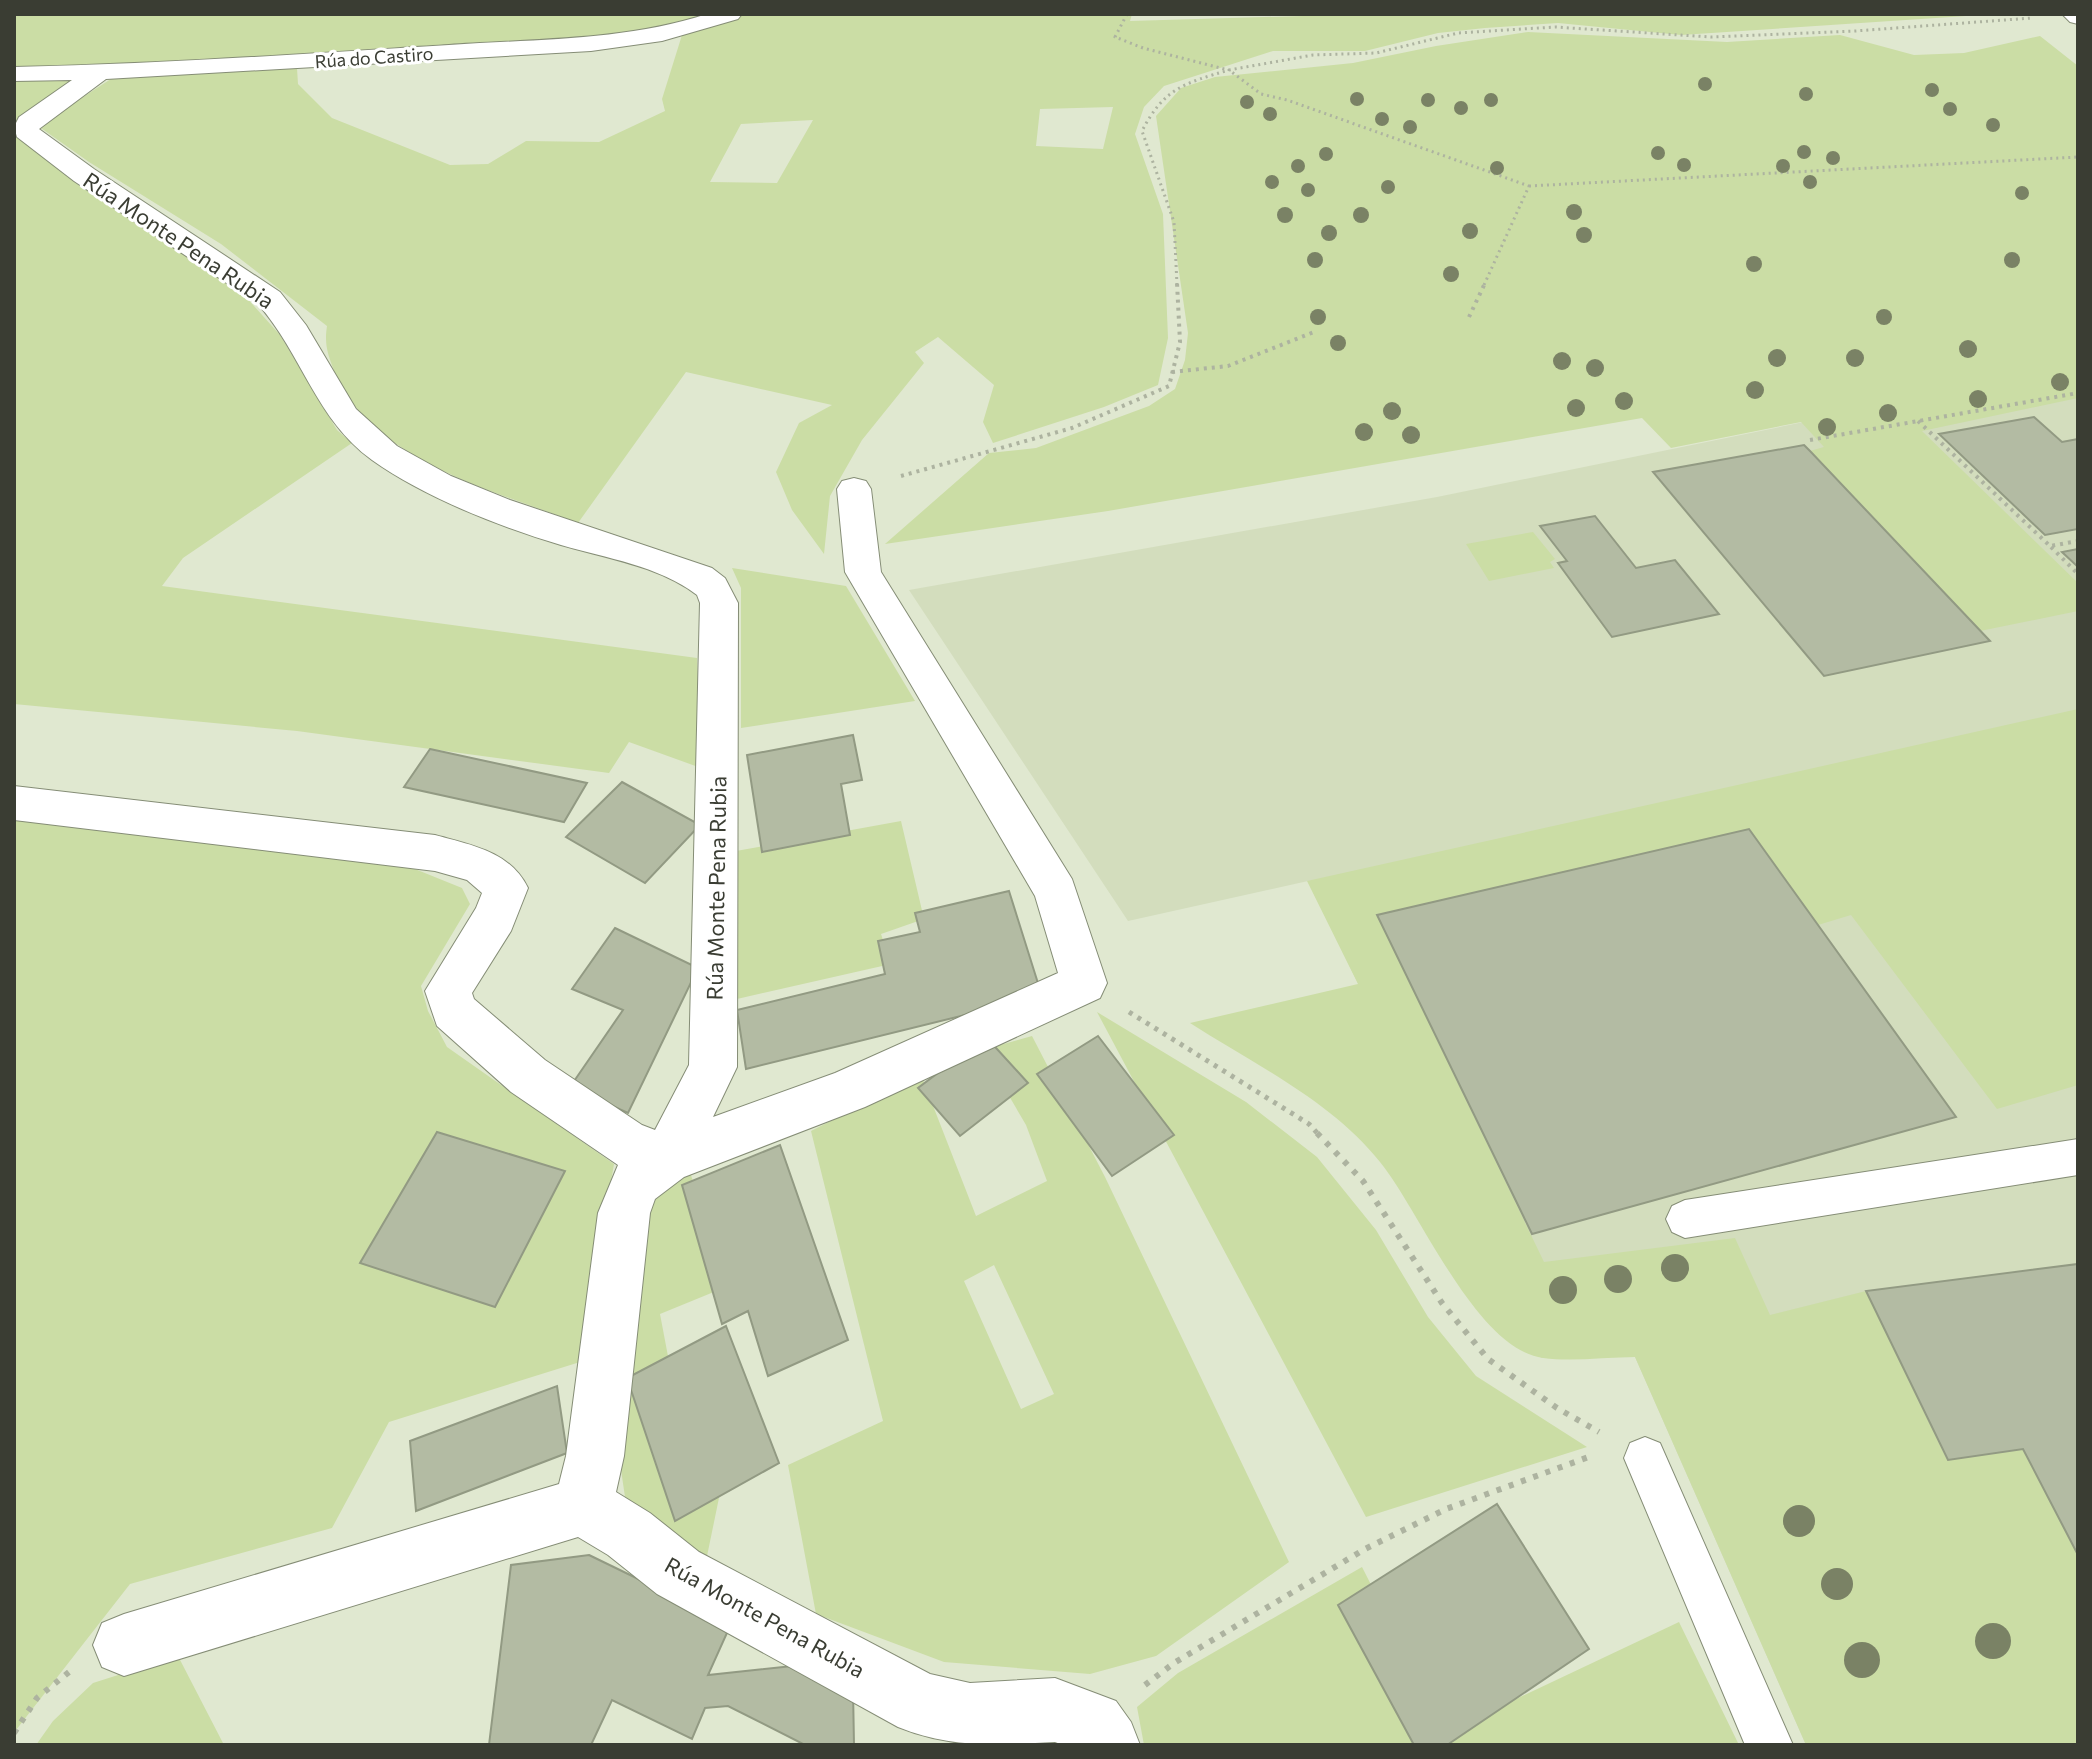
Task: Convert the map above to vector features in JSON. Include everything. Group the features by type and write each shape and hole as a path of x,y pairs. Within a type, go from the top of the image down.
{"street":[{"name":"Rúa do Castiro","path":"14,74 99,73 574,44 655,34 730,14"},
{"name":"Rúa Monte Pena Rubia","path":"99,73 28,122 26,131 84,175 269,298 299,337 324,387 345,418 365,439 424,477 482,502 556,531 650,559 712,587 719,603 713,1067 667,1159 636,1182 624,1213 595,1456 583,1506 629,1534 678,1573 921,1704 970,1715 1055,1710 1101,1734"},
{"path":"14,803 435,853 481,866 506,888 495,917 448,991 454,1011 528,1076 584,1117 626,1144 667,1159 848,1091 1084,983 1056,892 863,572 854,489"},
{"path":"124,1645 583,1506"}],"lane":[{"path":"1685,1219 2078,1157"},
{"path":"1634,1451 1769,1745"}],"path":[{"path":"1127,14 1115,37 1143,48 1229,70 1261,94 1287,100 1529,186 2078,157"},
{"path":"854,489 1044,438 1123,411 1169,386 1180,342 1174,222 1142,131 1154,103 1179,84 1229,70 1313,55 1376,53 1458,33 1555,27 1711,37 1869,30 2076,15"},
{"path":"1469,317 1529,186"},
{"path":"1172,372 1227,367 1253,360 1314,332"},
{"path":"1810,440 2078,393"},
{"path":"1918,421 2078,574"},
{"path":"2050,546 2078,541"},
{"path":"1084,983 1309,1124 1363,1181 1442,1303 1488,1359 1557,1408 1634,1451"},
{"path":"1101,1734 1174,1663 1365,1549 1446,1509 1634,1451"},
{"path":"14,1733 37,1698 82,1661 124,1645"}],"shaded area":[{"path":"2078,366 2078,1745 1806,1745 1635,1357 1541,1358 1308,881 1128,921 909,590 1437,497"}],"green space":[{"path":"14,14 711,14 652,28 562,39 299,57 14,69"},
{"path":"734,14 1132,14 1130,21 1368,14 1996,14 1681,35 1558,23 1485,28 1438,33 1365,51 1273,51 1164,86 1144,107 1135,134 1163,214 1168,338 1158,385 1104,407 993,443 983,422 994,385 938,337 915,352 924,363 862,440 830,496 824,554 792,510 776,472 799,423 832,405 686,372 578,523 440,469 407,451 377,429 353,403 335,373 326,344 327,326 221,244 89,162 38,126 114,77 297,68 298,84 332,118 450,165 488,164 526,141 599,142 665,111 662,99 682,35","holes":["1113,107 1103,149 1036,146 1040,109","813,120 777,183 710,182 741,124"]},
{"path":"1528,32 1727,42 1840,35 1914,55 1964,53 2040,36 2078,66 2078,398 1922,431 2078,583 2078,611 1980,631 1810,451 1824,447 1801,422 1671,448 1642,418 1108,511 885,544 989,453 1036,448 1149,406 1175,389 1185,360 1188,333 1156,116 1181,88 1215,77 1353,63"},
{"path":"14,78 72,80 70,86 17,124 15,135 238,288 280,335 337,430 352,443 183,558 162,586 697,658 701,768 629,742 609,773 297,731 14,704"},
{"path":"1533,532 1555,559 1550,562 1554,568 1489,581 1466,544"},
{"path":"732,568 846,586 915,701 741,728 741,588"},
{"path":"2078,709 2078,1085 1997,1109 1851,915 1818,925 1749,829 1377,915 1544,1262 1735,1238 1770,1315 1866,1291 1947,1460 2023,1449 2078,1555 2078,1745 1806,1745 1635,1357 1554,1359 1518,1349 1495,1330 1473,1305 1451,1275 1396,1184 1361,1140 1316,1102 1190,1023 1358,984 1307,881"},
{"path":"14,812 405,865 462,888 470,904 421,986 428,1011 447,1047 614,1164 580,1362 389,1422 332,1528 130,1584 16,1730"},
{"path":"901,821 924,919 881,934 891,964 737,999 736,851"},
{"path":"1097,1012 1246,1102 1317,1157 1376,1230 1428,1317 1476,1376 1587,1447 1366,1517"},
{"path":"1032,1036 1105,1177 1289,1562 1156,1656 1090,1674 944,1662 816,1614 788,1465 883,1421 811,1131 921,1075 976,1216 1047,1181 1026,1125 982,1050","holes":["994,1265 1054,1394 1021,1409 964,1281"]},
{"path":"690,1172 726,1287 660,1314 695,1499 720,1493 706,1561 689,1551 625,1497 619,1456 646,1203"},
{"path":"1362,1567 1446,1732 1679,1622 1739,1745 1144,1745 1137,1707 1178,1673"},
{"path":"178,1656 224,1745 36,1745 53,1721 93,1683"}],"building":[{"path":"2034,417 2062,442 2078,439 2078,529 2045,535 1939,434"},
{"path":"1804,445 1990,641 1824,676 1653,472"},
{"path":"1595,516 1636,568 1675,560 1719,614 1612,637 1558,563 1567,561 1540,526"},
{"path":"2078,549 2078,567 2062,552"},
{"path":"853,735 862,780 841,784 850,835 762,852 747,755"},
{"path":"430,749 587,783 564,822 404,787"},
{"path":"622,782 700,825 645,883 566,837"},
{"path":"1749,829 1956,1117 1532,1234 1377,915"},
{"path":"1009,891 1042,996 746,1069 737,1010 885,974 878,941 920,932 915,913"},
{"path":"615,928 698,968 628,1113 570,1087 623,1010 572,989"},
{"path":"1098,1036 1174,1135 1112,1176 1037,1074"},
{"path":"986,1037 1028,1083 960,1136 918,1088"},
{"path":"437,1132 565,1171 495,1307 360,1263"},
{"path":"780,1145 848,1340 768,1376 748,1311 722,1324 682,1185"},
{"path":"2078,1264 2078,1555 2023,1449 1948,1460 1866,1291"},
{"path":"726,1326 779,1463 675,1521 627,1378"},
{"path":"557,1386 567,1453 416,1511 410,1441"},
{"path":"1497,1504 1589,1649 1447,1745 1414,1745 1338,1605"},
{"path":"589,1555 731,1624 708,1675 802,1665 853,1689 854,1745 805,1745 728,1706 705,1708 692,1739 612,1700 591,1745 489,1745 511,1565"}]}
